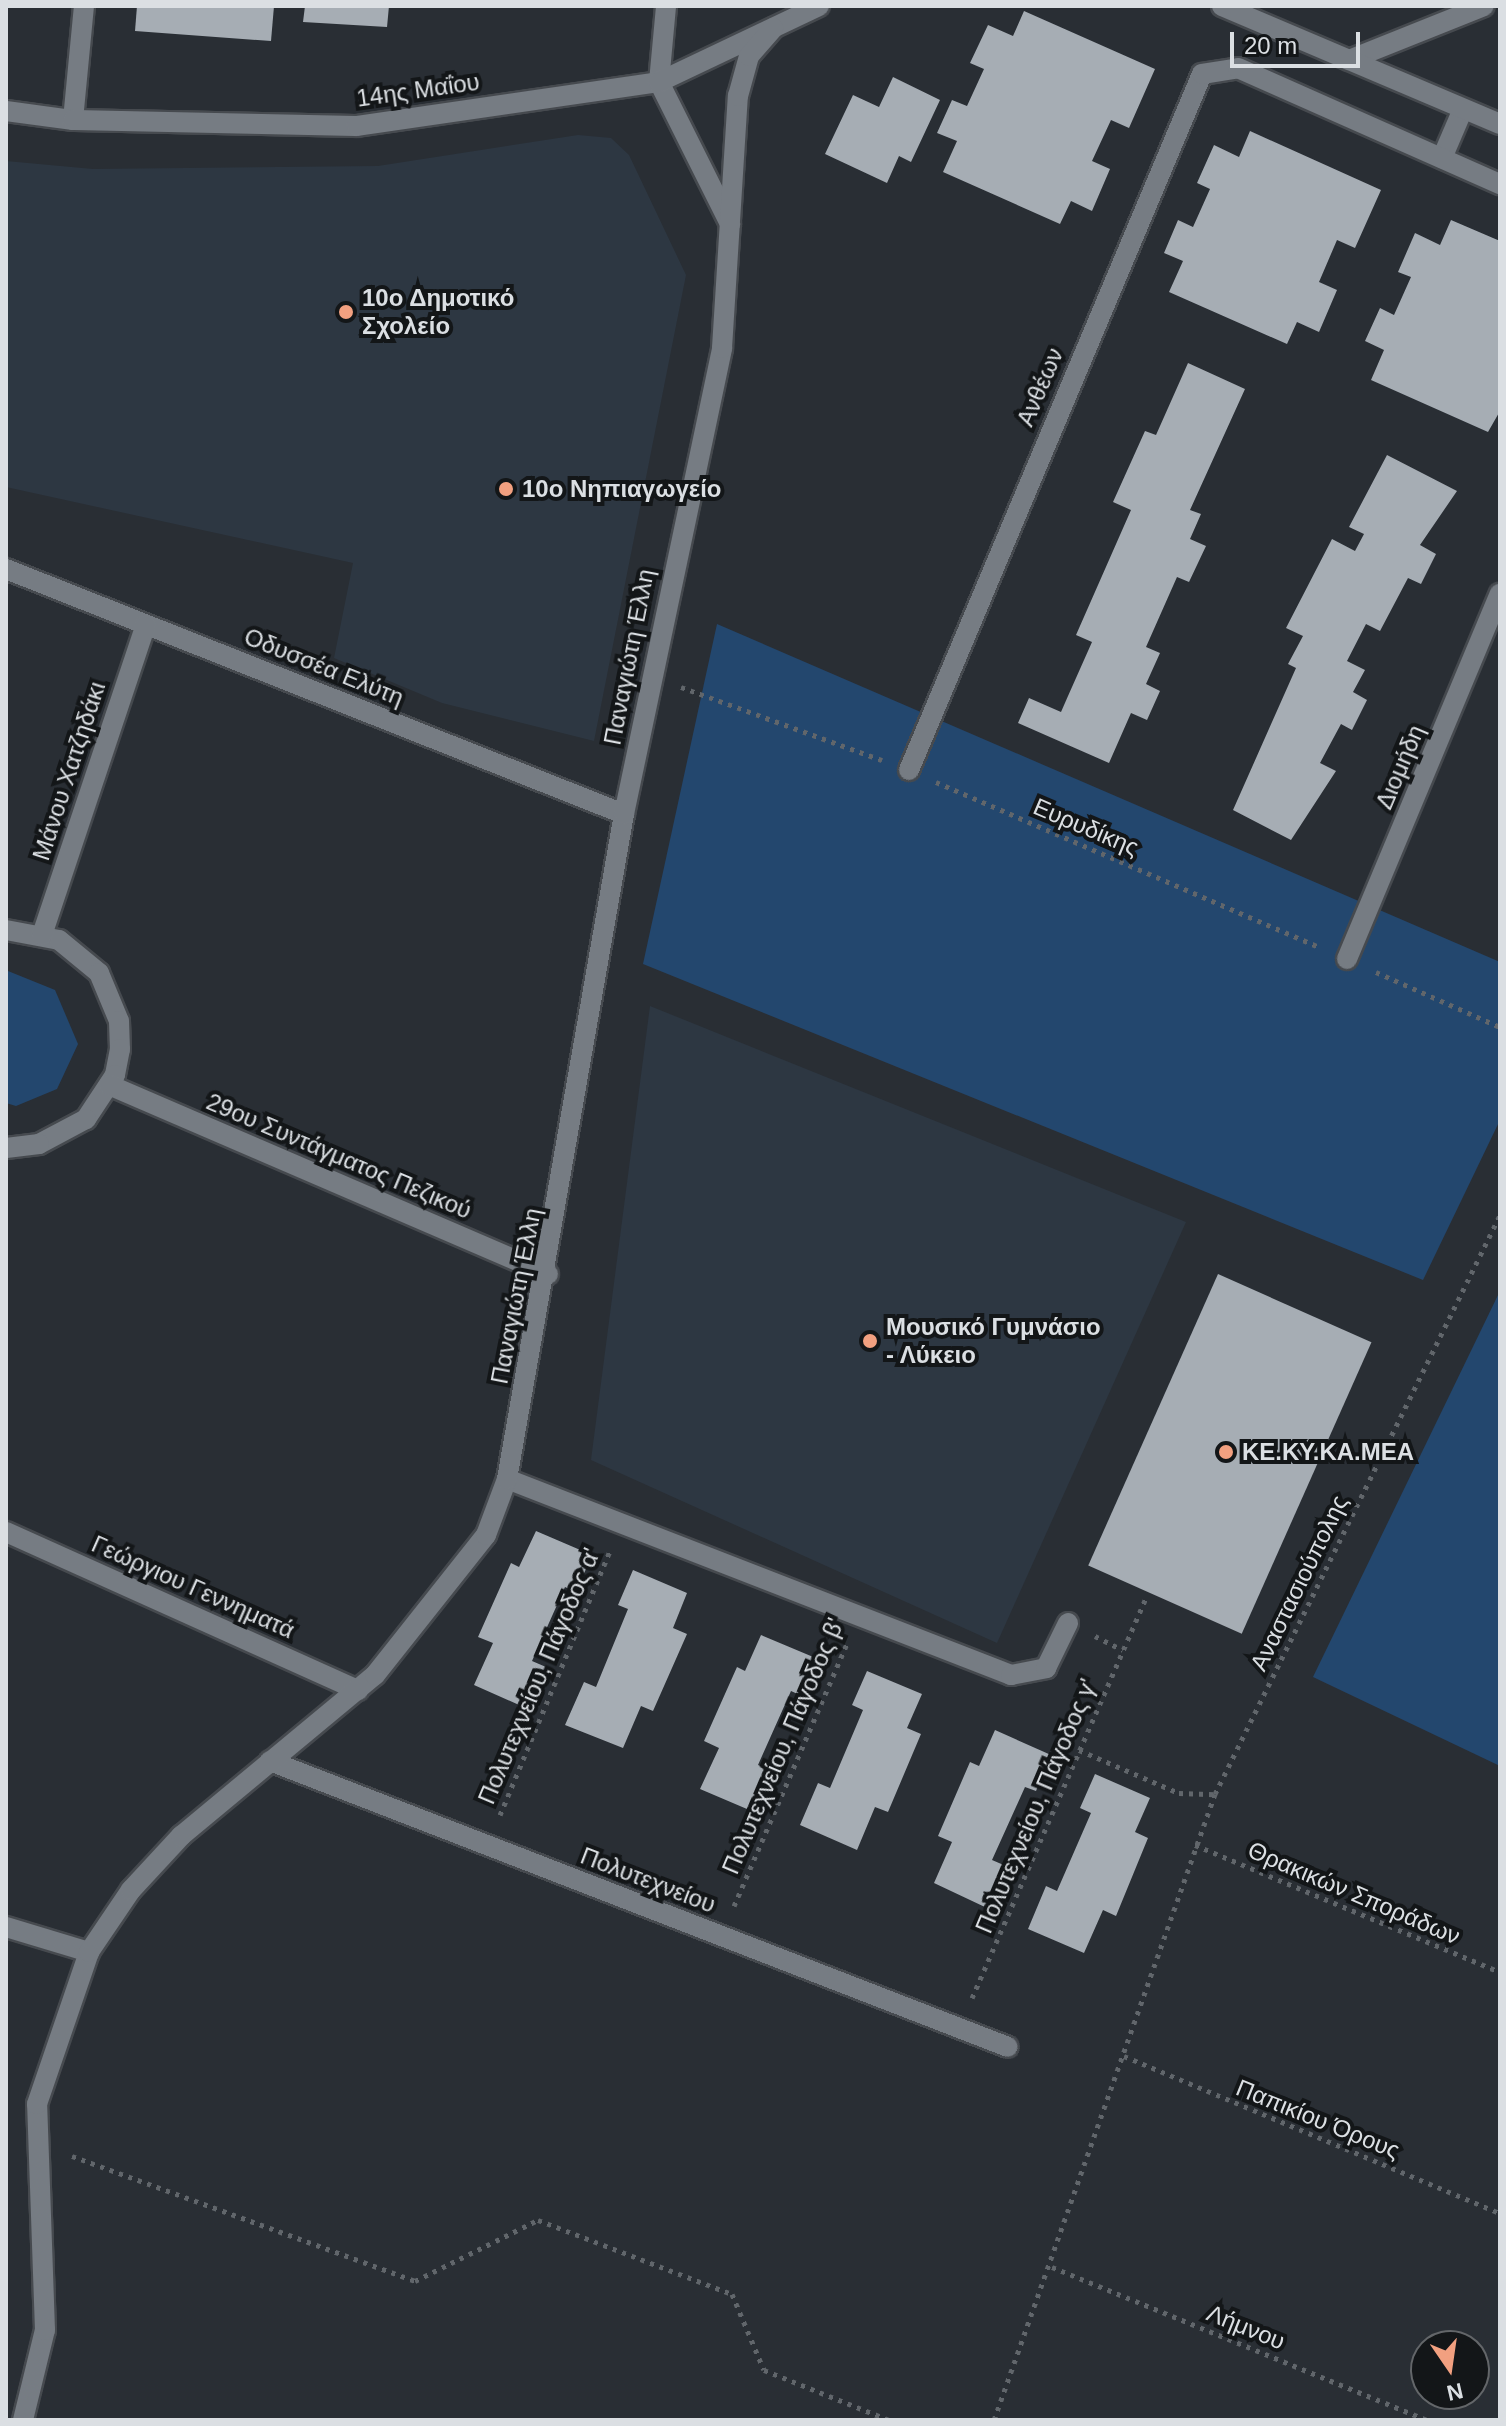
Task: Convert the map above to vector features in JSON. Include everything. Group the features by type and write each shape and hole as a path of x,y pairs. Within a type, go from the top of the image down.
{"street":[{"path":"73,120 84,6"},
{"path":"666,6 659,82 731,227"},
{"name":"14ης Μαΐου","path":"6,111 73,120 357,126 659,82 819,6"},
{"path":"1349,60 1484,6"},
{"path":"1229,8 1500,124"},
{"name":"Παναγιώτη Έλλη","path":"23,2420 45,2330 37,2143 44,2071 89,1952 131,1890 181,1836 358,1690 454,1583 486,1535 507,1479 548,1274 624,814 722,348 738,96 749,56 773,28"},
{"name":"Ανθέων","path":"909,770 1195,84 1225,65 1442,158"},
{"path":"1463,109 1442,158 1500,184"},
{"name":"Οδυσσέα Ελύτη","path":"6,569 624,814"},
{"name":"Διομήδη","path":"1347,959 1500,594"},
{"name":"Μάνου Χατζηδάκι","path":"42,935 146,625"},
{"path":"6,930 42,935 80,955 112,996 120,1049 109,1085 64,1135 6,1148"},
{"name":"29ου Συντάγματος Πεζικού","path":"109,1085 548,1274"},
{"path":"507,1479 623,1520 1023,1677 1046,1668 1068,1623"},
{"name":"Γεώργιου Γεννηματά","path":"6,1532 358,1690"},
{"name":"Πολυτεχνείου","path":"270,1761 1008,2047"},
{"path":"6,1927 89,1952"}],"path":[{"name":"Ευρυδίκης","path":"651,676 909,770 1500,1027"},
{"name":"Αναστασιούπολης","path":"994,2420 1052,2267 1215,1794 1500,1215"},
{"name":"Πολυτεχνείου, Πάγοδος α'","path":"488,1846 623,1520"},
{"name":"Πολυτεχνείου, Πάγοδος γ'","path":"959,2028 1146,1597"},
{"name":"Πολυτεχνείου, Πάγοδος β'","path":"721,1936 859,1615"},
{"path":"1079,1750 1179,1793 1215,1794"},
{"name":"Θρακικών Σποράδων","path":"1195,1845 1500,1972"},
{"name":"Παπικίου Όρους","path":"1124,2056 1500,2213"},
{"path":"37,2143 415,2281 538,2220 732,2294 764,2370 889,2420"},
{"name":"Λήμνου","path":"1052,2267 1426,2420"}],"shaded area":[{"name":"10ο Δημοτικό Σχολείο","path":"578,135 611,138 629,155 686,275 594,741 442,703 334,658 353,563 6,487 6,161 93,169 378,166"},
{"path":"717,624 1500,962 1500,1120 1423,1280 643,964"},
{"path":"8,971 55,990 78,1044 57,1089 16,1106 6,1103"},
{"name":"Μουσικό Γυμνάσιο - Λύκειο","path":"650,1006 1186,1222 997,1643 591,1460"},
{"path":"1500,1291 1500,1766 1313,1677"}],"building":[{"path":"137,6 274,6 271,41 135,31"},
{"path":"305,6 389,6 387,27 303,22"},
{"path":"1024,11 1155,69 1129,128 1111,120 1092,161 1110,169 1092,211 1071,201 1060,224 943,172 957,141 937,133 952,100 967,106 984,69 970,63 988,25 1013,36"},
{"path":"893,77 940,100 911,162 899,156 887,183 825,154 853,95 879,107"},
{"path":"1250,131 1381,190 1355,248 1337,240 1319,282 1337,290 1319,332 1297,322 1287,344 1169,292 1183,261 1164,253 1178,220 1193,227 1210,189 1197,183 1214,145 1239,157"},
{"path":"1451,220 1500,241 1500,411 1488,432 1371,380 1384,350 1365,341 1380,308 1394,315 1411,277 1398,272 1415,233 1440,245"},
{"path":"1188,363 1245,389 1190,510 1201,514 1190,539 1206,546 1189,582 1177,577 1146,647 1160,653 1146,684 1160,691 1147,720 1131,713 1109,763 1018,723 1029,698 1061,712 1092,642 1076,635 1131,510 1113,502 1145,431 1156,435"},
{"path":"1387,455 1457,491 1420,545 1436,554 1421,584 1408,578 1380,631 1366,624 1347,661 1365,670 1353,692 1367,700 1352,730 1341,724 1320,763 1336,771 1291,840 1233,810 1296,668 1288,664 1303,636 1286,628 1332,539 1355,551 1364,534 1349,527"},
{"name":"ΚΕ.ΚΥ.ΚΑ.ΜΕΑ","path":"1218,1274 1371,1342 1242,1634 1088,1565"},
{"path":"536,1531 592,1555 576,1592 565,1587 532,1661 546,1667 528,1709 474,1685 493,1643 478,1637 511,1563 519,1567"},
{"path":"633,1570 687,1593 673,1628 687,1634 653,1711 641,1706 623,1748 565,1725 584,1682 596,1687 628,1609 618,1605"},
{"path":"761,1635 818,1659 802,1696 791,1691 758,1765 772,1771 754,1812 700,1789 719,1748 704,1741 737,1667 745,1671"},
{"path":"867,1671 922,1694 907,1728 921,1734 888,1812 875,1807 857,1850 800,1825 818,1783 830,1788 863,1710 852,1705"},
{"path":"995,1730 1051,1755 1036,1791 1025,1787 992,1860 1006,1866 987,1908 934,1883 952,1842 938,1836 970,1762 979,1766"},
{"path":"1095,1774 1150,1798 1135,1832 1148,1838 1116,1916 1103,1910 1084,1953 1028,1929 1046,1886 1057,1891 1091,1813 1080,1808"}],"place":[{"name":"10ο Δημοτικό Σχολείο","path":"346,312"},
{"name":"10ο Νηπιαγωγείο","path":"506,489"},
{"name":"Μουσικό Γυμνάσιο - Λύκειο","path":"870,1341"},
{"name":"ΚΕ.ΚΥ.ΚΑ.ΜΕΑ","path":"1226,1452"}]}
